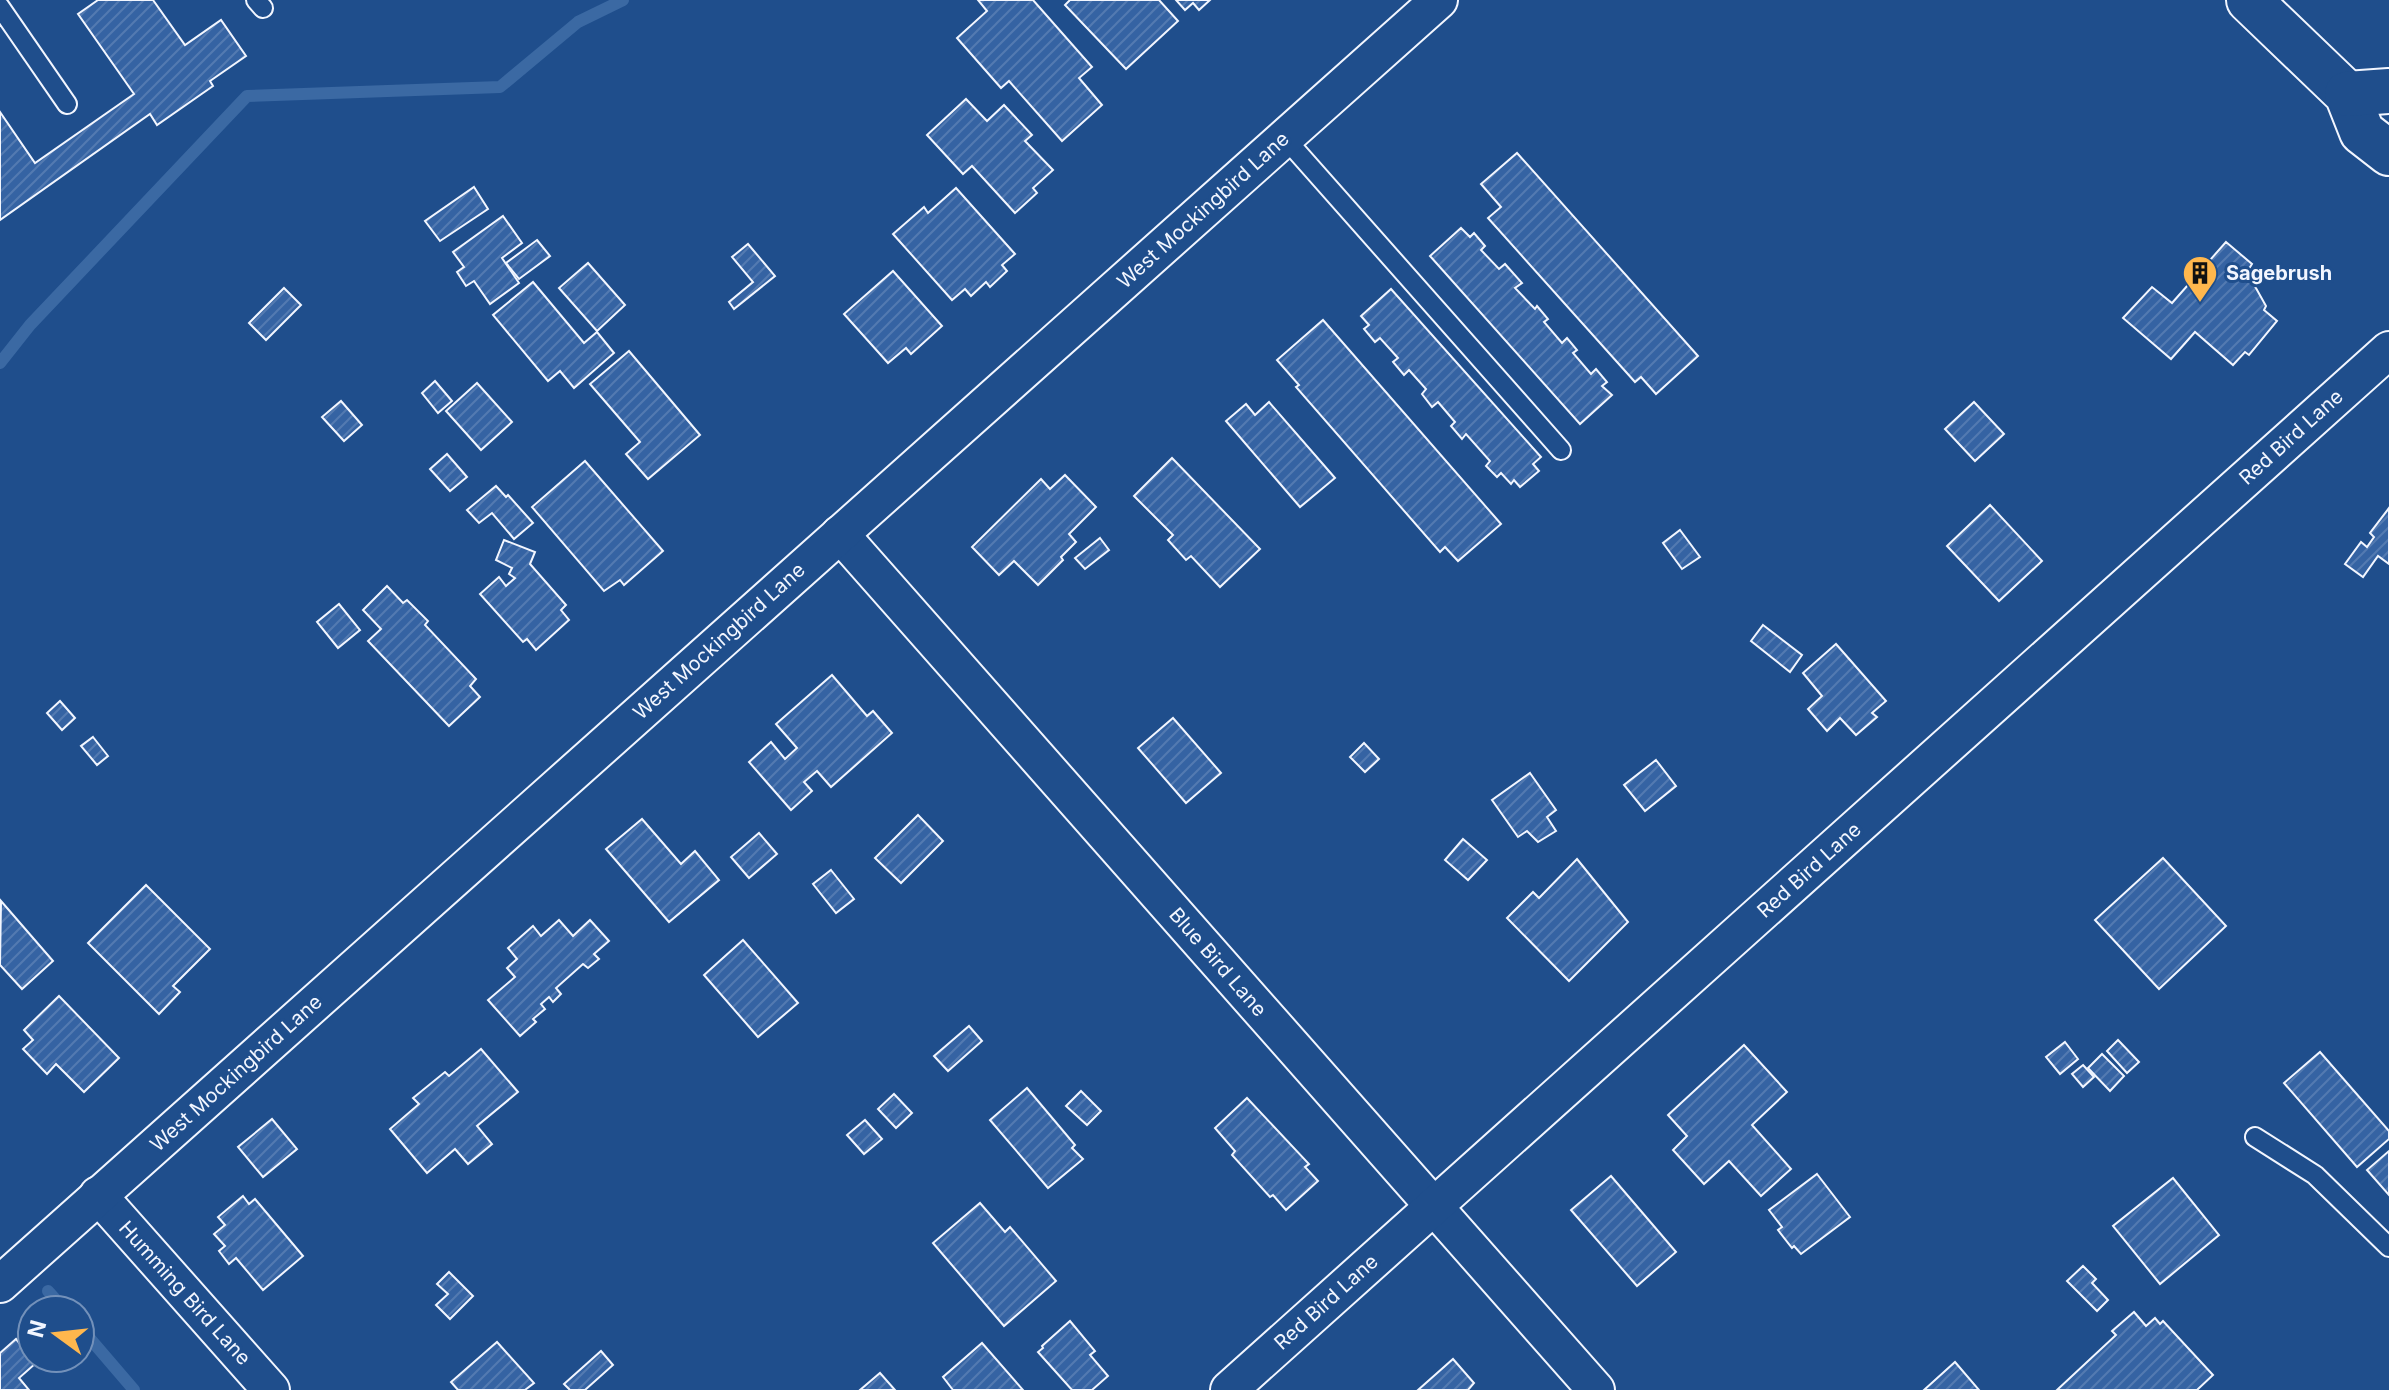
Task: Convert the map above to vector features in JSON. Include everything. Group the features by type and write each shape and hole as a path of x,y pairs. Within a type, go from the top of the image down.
{"main road":[{"path":"2249,0 2368,93 2362,132 2389,153"}],"street":[{"name":"West Mockingbird Lane","path":"0,1284 1439,0"},
{"name":"Red Bird Lane","path":"1229,1390 2389,350"},
{"name":"Blue Bird Lane","path":"840,534 1596,1390"},
{"name":"Humming Bird Lane","path":"98,1195 271,1390"}],"lane":[{"path":"0,7 67,104"},
{"path":"1284,137 1561,450"},
{"path":"2255,1137 2315,1175 2389,1247"}],"building":[{"path":"98,0 153,0 185,45 221,20 246,56 210,81 213,86 157,125 150,114 0,220 0,112 35,163 134,94 78,14"},
{"path":"978,0 1033,0 1092,67 1079,78 1102,105 1062,141 1009,81 1001,88 957,38 987,11"},
{"path":"1070,0 1159,0 1178,21 1126,69 1065,5"},
{"path":"1176,0 1210,0 1199,10 1193,3 1185,10"},
{"path":"966,99 987,121 1004,105 1032,135 1025,141 1053,170 1033,188 1037,193 1015,213 972,166 963,174 927,135"},
{"path":"1517,153 1698,356 1656,394 1641,377 1635,382 1488,218 1501,207 1481,184"},
{"path":"474,187 488,209 440,241 425,221"},
{"path":"956,188 1015,254 1002,265 1007,271 990,287 986,282 971,296 965,289 952,300 893,234 924,207 928,213"},
{"path":"503,216 522,243 502,258 519,283 490,304 474,281 466,286 457,272 464,267 453,252"},
{"path":"1461,228 1470,237 1474,233 1485,246 1481,250 1499,269 1505,264 1522,283 1515,288 1535,309 1537,306 1548,319 1544,322 1562,343 1567,338 1577,350 1573,353 1591,374 1596,369 1607,382 1602,386 1612,395 1580,424 1430,256"},
{"path":"537,240 550,256 519,279 506,263"},
{"name":"Sagebrush","path":"2226,242 2252,264 2247,272 2266,306 2264,310 2277,321 2249,355 2245,352 2233,365 2195,332 2171,359 2123,318 2152,287 2172,303"},
{"path":"748,244 775,276 734,309 729,302 753,282 732,257"},
{"path":"588,263 625,305 597,331 559,288"},
{"path":"893,271 942,326 911,354 906,348 888,363 844,314"},
{"path":"533,282 584,343 597,332 614,353 574,388 560,371 548,381 493,315"},
{"path":"284,288 301,305 266,340 249,323"},
{"path":"1391,289 1541,457 1533,464 1539,471 1520,487 1514,480 1511,484 1501,473 1497,477 1486,466 1490,461 1466,434 1462,439 1451,426 1455,422 1438,402 1432,407 1422,394 1426,389 1409,370 1404,375 1393,362 1398,358 1380,338 1375,342 1364,329 1369,325 1361,316"},
{"path":"1323,320 1501,524 1458,561 1445,547 1440,552 1296,387 1299,385 1277,360"},
{"path":"629,351 700,435 648,479 626,454 640,442 590,384"},
{"path":"435,381 452,401 438,413 422,393"},
{"path":"477,383 512,422 481,450 446,411"},
{"path":"341,401 362,425 344,441 322,417"},
{"path":"1269,402 1335,478 1300,507 1226,421 1246,404 1255,415"},
{"path":"1974,402 2004,434 1975,461 1945,429"},
{"path":"447,454 467,477 450,491 430,469"},
{"path":"1172,458 1260,549 1220,587 1191,556 1186,560 1168,540 1173,535 1134,496"},
{"path":"585,461 663,551 624,585 620,580 604,591 532,507"},
{"path":"1065,475 1096,507 1069,534 1076,542 1038,585 1014,561 999,575 972,547 1041,479 1050,489"},
{"path":"496,486 533,523 514,539 492,513 479,523 467,510"},
{"path":"1990,505 2042,561 1999,601 1947,546"},
{"path":"2389,508 2389,564 2378,556 2363,577 2345,564 2361,542 2367,547 2374,537 2370,533"},
{"path":"1680,530 1700,557 1682,569 1663,543"},
{"path":"1100,538 1109,550 1085,569 1075,558"},
{"path":"504,540 535,552 530,564 566,605 561,610 569,620 536,650 527,639 523,642 480,594 499,577 506,586 515,578 509,574 512,568 496,560"},
{"path":"387,586 403,603 407,600 428,621 425,625 476,679 470,686 480,697 449,726 368,641 381,629 363,610"},
{"path":"339,604 360,630 338,648 317,622"},
{"path":"1763,625 1802,655 1790,672 1751,641"},
{"path":"1836,644 1886,701 1872,713 1877,717 1856,735 1840,718 1827,731 1808,709 1822,696 1803,673"},
{"path":"832,675 867,716 873,711 892,733 831,787 817,771 804,782 812,791 791,810 749,762 771,742 785,759 797,748 776,724"},
{"path":"60,701 75,718 62,730 47,713"},
{"path":"1173,718 1221,773 1186,803 1138,748"},
{"path":"93,737 108,756 97,765 81,746"},
{"path":"1364,743 1379,759 1365,772 1350,757"},
{"path":"1656,760 1676,786 1645,811 1624,785"},
{"path":"1530,773 1556,810 1547,817 1556,831 1538,842 1527,831 1518,837 1492,800"},
{"path":"918,815 943,841 901,883 875,858"},
{"path":"642,819 681,864 695,851 719,880 669,922 606,849"},
{"path":"759,833 777,854 749,878 731,857"},
{"path":"1463,839 1487,860 1468,880 1445,860"},
{"path":"2163,858 2226,926 2159,989 2095,920"},
{"path":"1577,859 1628,922 1569,981 1507,918 1533,892 1539,898"},
{"path":"831,870 854,899 836,913 813,884"},
{"path":"146,885 210,949 173,986 180,992 159,1014 88,943"},
{"path":"1,901 53,961 22,989 0,965"},
{"path":"559,920 573,936 590,920 609,941 594,954 599,959 588,968 583,964 556,988 561,994 553,1002 549,997 541,1004 545,1009 520,1036 488,1000 515,977 507,968 517,959 508,948 533,926 541,936"},
{"path":"743,940 798,1003 758,1037 704,975"},
{"path":"59,996 119,1058 84,1092 56,1064 47,1074 23,1049 33,1040 24,1030"},
{"path":"969,1026 982,1041 948,1071 934,1056"},
{"path":"2118,1040 2139,1062 2127,1073 2107,1051"},
{"path":"2065,1042 2078,1059 2060,1074 2046,1057"},
{"path":"1744,1045 1787,1092 1752,1125 1791,1169 1761,1196 1729,1161 1704,1184 1673,1150 1687,1136 1668,1115"},
{"path":"481,1049 518,1092 477,1126 492,1144 468,1164 455,1149 427,1173 390,1129 419,1104 413,1098 445,1072 449,1076"},
{"path":"2320,1052 2389,1131 2389,1139 2357,1167 2284,1083"},
{"path":"2102,1054 2124,1076 2110,1091 2088,1068"},
{"path":"2083,1065 2094,1077 2083,1087 2072,1074"},
{"path":"1027,1088 1083,1159 1048,1188 990,1120"},
{"path":"1081,1091 1101,1111 1087,1125 1066,1106"},
{"path":"894,1094 912,1113 896,1128 878,1109"},
{"path":"1247,1098 1309,1164 1305,1167 1318,1181 1286,1210 1232,1155 1235,1151 1215,1128"},
{"path":"272,1119 297,1149 263,1177 238,1147"},
{"path":"865,1120 882,1139 864,1154 847,1135"},
{"path":"2389,1151 2389,1195 2367,1170"},
{"path":"1817,1174 1850,1217 1801,1254 1778,1230 1782,1227 1769,1210"},
{"path":"1611,1176 1676,1252 1637,1286 1571,1210"},
{"path":"2173,1178 2219,1235 2160,1284 2113,1226"},
{"path":"243,1196 249,1204 255,1199 303,1256 263,1290 236,1258 229,1264 219,1251 225,1246 214,1234 225,1225 218,1217"},
{"path":"980,1203 1005,1232 1010,1227 1056,1281 1004,1326 933,1243"},
{"path":"2083,1266 2096,1279 2092,1283 2108,1300 2097,1311 2067,1281"},
{"path":"449,1272 473,1296 450,1319 436,1305 448,1294 437,1284"},
{"path":"2134,1312 2146,1326 2155,1318 2160,1324 2163,1321 2213,1375 2197,1390 2057,1390 2116,1335 2112,1331"},
{"path":"1070,1321 1095,1351 1090,1355 1108,1376 1092,1390 1072,1390 1038,1352"},
{"path":"16,1339 16,1374 24,1374 19,1378 29,1390 0,1390 0,1353"},
{"path":"497,1342 534,1383 525,1390 458,1390 451,1382"},
{"path":"982,1343 1023,1390 953,1390 943,1377"},
{"path":"601,1351 613,1365 585,1390 570,1390 564,1384"},
{"path":"1453,1359 1474,1383 1468,1390 1418,1390"},
{"path":"1955,1362 1979,1390 1924,1390"},
{"path":"880,1373 895,1390 860,1390"}],"waterway":[{"path":"0,363 30,325 247,96 500,87 578,22 623,0"},
{"path":"48,1291 51,1294"},
{"path":"96,1346 134,1390"}],"place":[{"name":"Sagebrush","path":"2200,304"}]}
